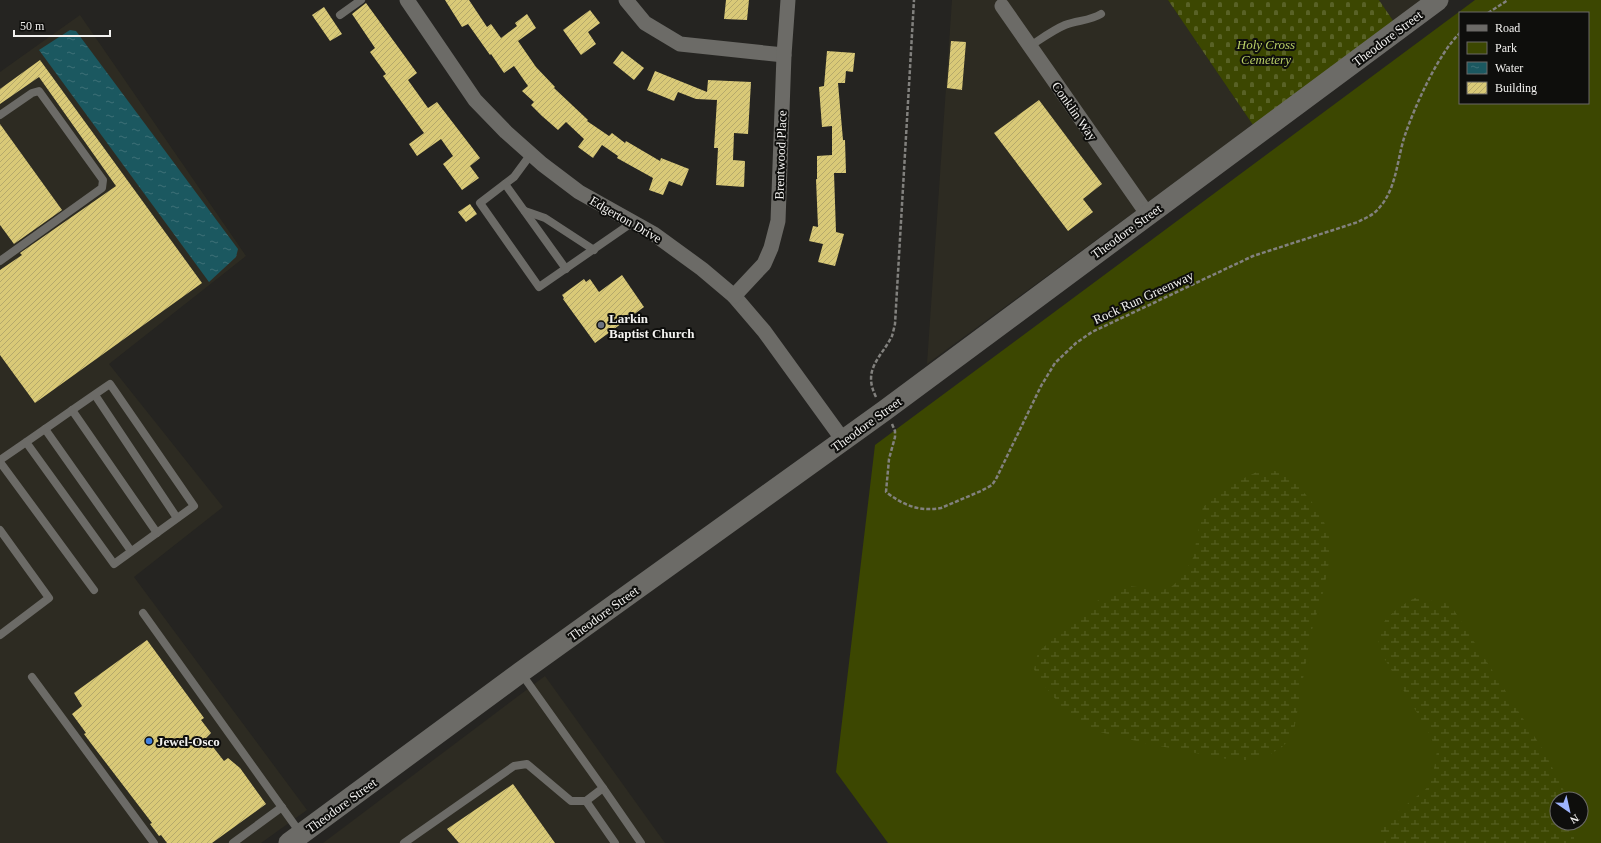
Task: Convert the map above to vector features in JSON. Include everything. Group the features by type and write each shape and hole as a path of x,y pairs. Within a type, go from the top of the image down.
{"street":[{"name":"Edgerton Drive","path":"407,0 475,100 530,154 579,192 654,234 702,269 734,296 764,331 843,440"},
{"path":"626,0 645,23 680,44 784,55"},
{"name":"Brentwood Place","path":"734,296 764,264 771,248 778,221 784,55 788,0"},
{"name":"Theodore Street","path":"295,839 521,672 884,410 1438,0"},
{"name":"Conklin Way","path":"1002,6 1148,215"}],"lane":[{"path":"340,15 362,0"},
{"path":"1030,46 1064,26 1080,20 1093,19 1101,14"},
{"path":"0,116 32,93 39,91 103,180 102,188 0,261"},
{"path":"530,154 514,177 480,203 539,287 634,222"},
{"path":"505,184 566,269"},
{"path":"525,212 545,218 594,250"},
{"path":"26,442 114,564 194,506 110,384 26,442 0,461 94,590"},
{"path":"95,395 178,518"},
{"path":"72,410 157,533"},
{"path":"45,429 131,552"},
{"path":"0,530 48,598 0,635"},
{"path":"143,613 282,807 295,839"},
{"path":"521,672 642,843"},
{"path":"32,677 154,843"},
{"path":"404,843 514,766 527,764 571,802 586,801 603,788"},
{"path":"586,801 615,843"},
{"path":"233,843 282,807"}],"path":[{"name":"Rock Run Greenway","path":"914,0 895,324 892,336 877,358 872,375 872,384 875,394 895,431 895,437 889,458 886,492 908,506 925,510 941,508 986,488 996,479 1041,386 1055,363 1076,343 1092,332 1253,256 1358,222 1374,213 1385,200 1393,185 1404,136 1420,96 1444,53 1459,35"},
{"path":"1490,12 1508,0"}],"shaded area":[{"path":"952,0 1168,0 1253,125 927,364"},
{"path":"1379,0 1424,0 1394,22"},
{"path":"80,15 246,256 109,364 223,507 134,577 307,810 261,843 0,843 0,72"},
{"path":"545,676 665,843 323,843"}],"green space":[{"name":"Holy Cross Cemetery","path":"1168,0 1379,0 1394,22 1253,125"},
{"path":"1475,0 1601,0 1601,843 888,843 836,772 875,445"},
{"path":"1263,469 1286,473 1292,478 1320,512 1331,540 1331,552 1323,593 1311,633 1293,736 1282,747 1267,756 1252,760 1232,760 1149,744 1091,730 1068,714 1038,678 1034,669 1038,652 1097,601 1129,586 1162,590 1170,588 1182,577 1193,558 1203,507 1229,483 1238,481"},
{"path":"1415,598 1450,604 1545,753 1564,791 1549,791 1549,831 1574,831 1574,843 1383,843 1383,838 1380,834 1382,824 1426,789 1428,780 1433,775 1437,751 1428,731 1381,653 1378,638 1382,625 1391,614"}],"water":[{"path":"70,30 76,31 238,249 236,257 209,282 39,50"}],"building":[{"path":"445,0 469,0 487,27 491,24 501,38 517,26 515,23 527,14 536,28 518,41 536,67 555,87 554,88 588,120 587,121 609,136 612,133 625,143 626,141 660,161 661,158 689,169 682,186 669,181 663,195 649,190 653,178 617,158 618,156 602,145 593,158 578,147 584,139 566,122 558,130 531,105 534,102 522,91 528,86 514,66 504,73 468,24 462,27"},
{"path":"726,0 749,0 747,20 724,19"},
{"path":"366,3 417,73 408,80 428,108 437,102 480,158 470,166 479,178 462,190 443,164 453,156 441,139 417,156 409,144 424,133 383,76 386,74 370,52 375,48 352,14"},
{"path":"324,7 342,34 330,41 312,15"},
{"path":"590,10 600,23 588,32 596,44 581,55 563,30"},
{"path":"951,41 966,42 962,90 947,88"},
{"path":"622,51 644,68 634,80 613,63"},
{"path":"827,51 855,53 853,72 846,71 845,83 838,83 843,140 845,140 846,173 834,173 836,232 844,234 835,266 818,262 823,244 809,241 813,226 818,227 816,179 817,156 832,155 832,126 822,127 819,87 824,86"},
{"path":"40,60 202,283 35,403 0,355 0,270 22,255 20,253 116,186 39,77 0,104 0,89"},
{"path":"655,71 707,92 708,80 751,82 748,134 734,133 733,160 745,161 744,187 716,185 718,148 714,148 717,100 696,99 678,92 674,101 647,90"},
{"path":"1039,100 1102,184 1083,199 1093,212 1068,231 994,133"},
{"path":"0,124 62,210 14,244 0,225"},
{"path":"470,204 477,214 466,222 458,212"},
{"name":"Larkin Baptist Church","path":"622,275 644,307 595,343 563,299 564,298 562,295 584,279 586,282 590,279 599,292"},
{"name":"Jewel-Osco","path":"147,640 204,718 201,720 211,733 206,738 224,761 228,758 240,768 266,804 212,843 167,843 161,835 159,836 150,824 152,823 84,734 86,733 72,714 82,706 74,693"},
{"path":"513,784 555,843 459,843 447,829"}],"place":[{"name":"Larkin Baptist Church","path":"601,325"},
{"name":"Jewel-Osco","path":"149,741"}]}
